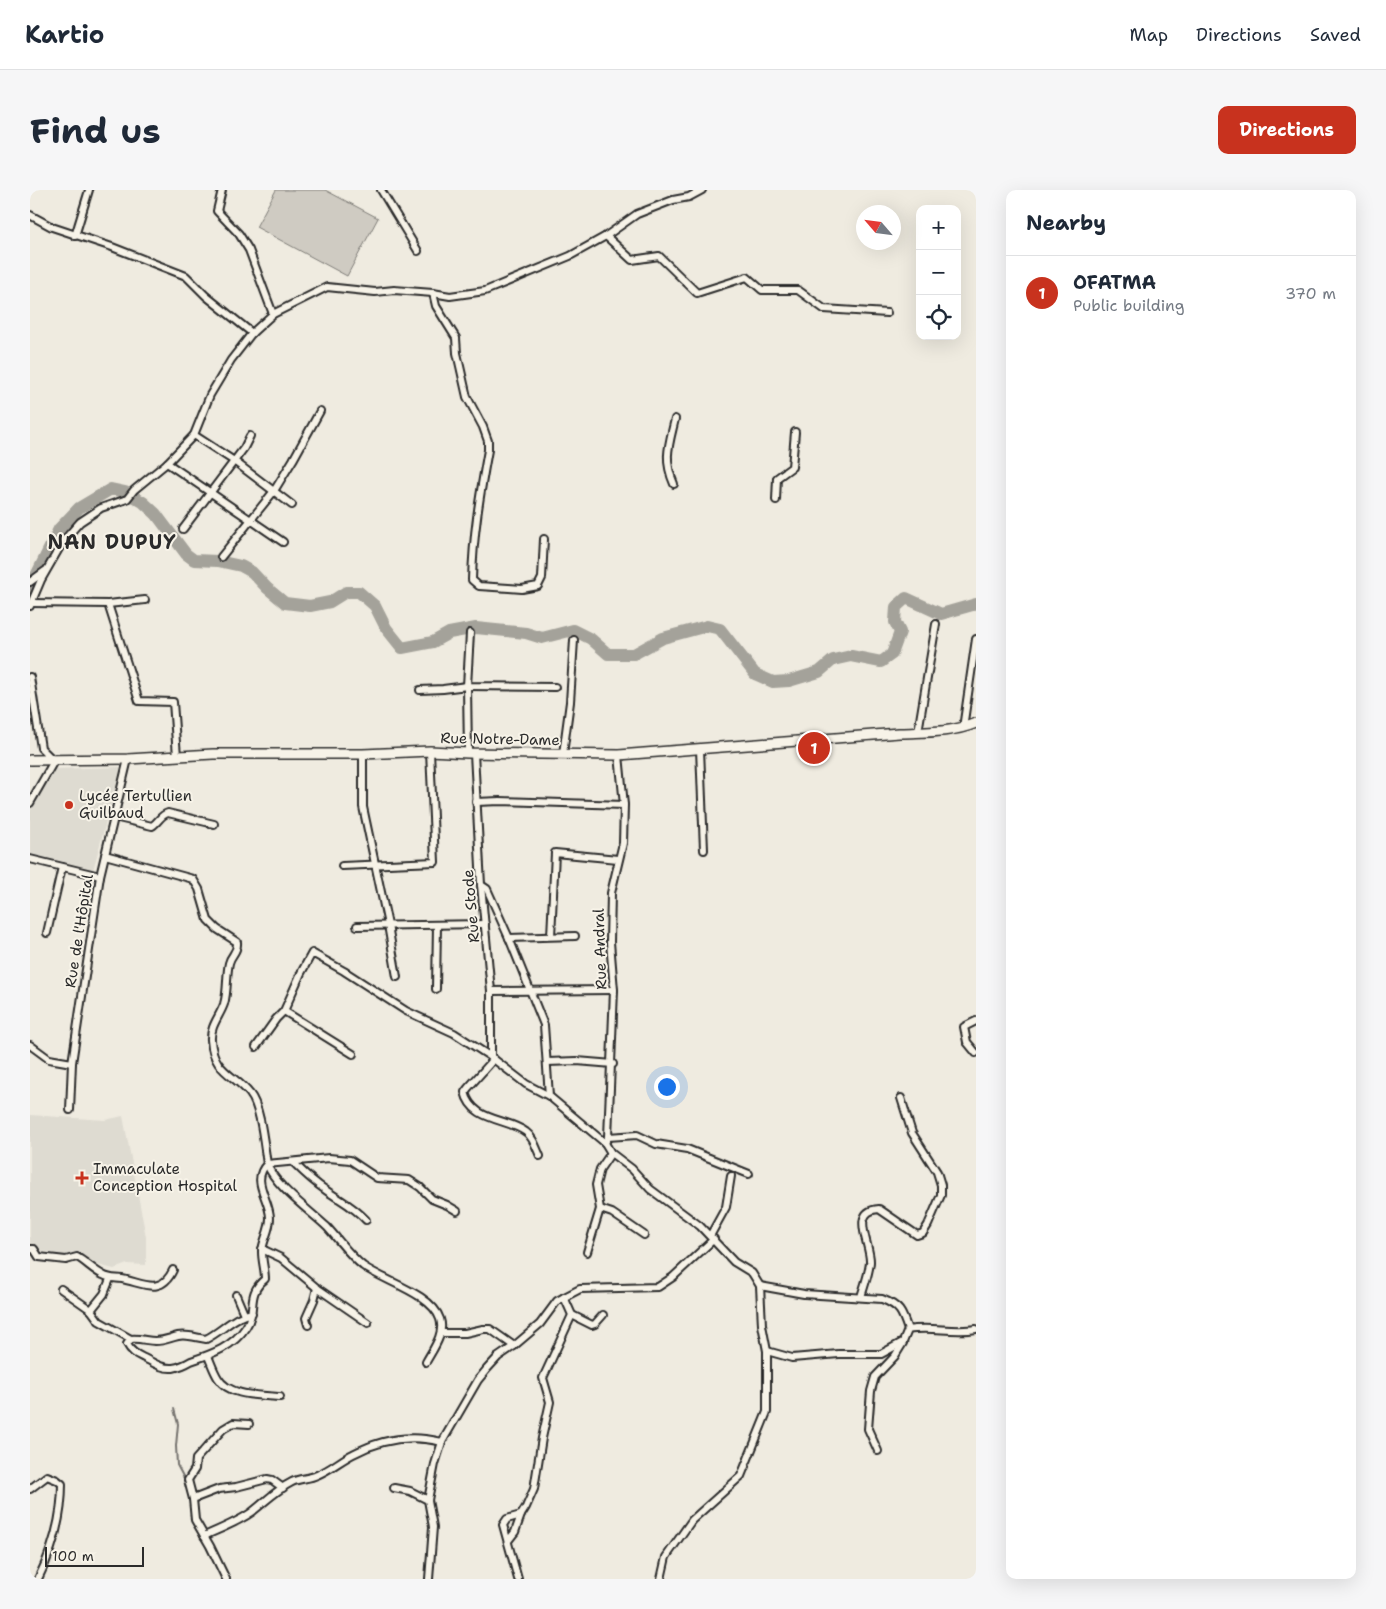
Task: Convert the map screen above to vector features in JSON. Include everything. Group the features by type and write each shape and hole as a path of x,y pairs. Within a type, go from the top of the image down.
{"street":[{"path":"75,236 89,190"},
{"path":"222,190 217,211 239,234 249,250 273,314"},
{"path":"381,190 418,252"},
{"path":"145,600 108,604 30,605 64,540 80,522 101,508 127,499 134,490 166,463 194,435 210,395 231,360 252,333 273,314 327,287 375,292 394,290 450,296 485,291 570,256 606,236 637,214 673,200 689,197 702,190"},
{"path":"30,214 52,227 112,247 186,276 206,296 252,333"},
{"path":"606,236 632,260 659,256 697,293 747,277 762,290 798,290 824,309 887,312"},
{"path":"433,293 436,306 456,338 457,353 467,397 484,428 488,441 475,529 472,580 478,586 522,589 538,586 542,578 544,539"},
{"path":"221,557 274,491 320,411"},
{"path":"674,484 668,471 667,457 675,420"},
{"path":"776,500 778,478 792,467 795,432"},
{"path":"194,435 234,461 292,505"},
{"path":"183,529 244,448 250,436"},
{"path":"166,463 282,542"},
{"path":"30,582 47,570"},
{"path":"108,604 140,701 173,702 177,756"},
{"path":"918,732 936,624"},
{"name":"Rue Stode","path":"470,633 467,686 480,885 491,991 492,1058"},
{"path":"969,726 976,639"},
{"path":"563,754 570,702 574,640"},
{"path":"30,676 41,748 54,761 30,803"},
{"path":"420,690 467,686 555,687"},
{"name":"Rue Notre-Dame","path":"30,760 128,759 213,754 363,754 430,751 619,755 918,732 969,726"},
{"path":"700,749 704,850"},
{"path":"342,866 435,862 430,751"},
{"path":"363,754 363,807 397,977"},
{"name":"Rue Andral","path":"607,1140 613,1064 614,990 610,942 612,893 623,843 624,806 619,755"},
{"name":"Rue de l'Hôpital","path":"70,1110 72,1063 100,876 128,759"},
{"path":"476,802 500,801 624,806"},
{"path":"114,817 152,826 168,813 214,824"},
{"path":"551,936 555,853 618,859"},
{"path":"105,855 193,879 199,889 208,920 217,929 237,942 237,949 229,960 224,1004 212,1028 210,1039 213,1050 222,1069 250,1094 258,1114 270,1172 364,1266 431,1305 440,1317 441,1333 426,1362"},
{"path":"30,859 100,876"},
{"path":"47,933 62,867"},
{"path":"480,885 487,889 544,1024 549,1096"},
{"path":"357,926 485,924"},
{"path":"436,989 437,925"},
{"path":"509,938 575,936"},
{"path":"256,1047 284,1011 312,953 406,1011 454,1033 492,1058 526,1084 549,1096 607,1140 611,1153 632,1169 650,1189 669,1201 700,1226 734,1262 752,1273 760,1286 762,1325 767,1351 766,1412 740,1476 692,1520 666,1558 661,1579"},
{"path":"491,991 614,990"},
{"path":"284,1011 354,1054"},
{"path":"976,1021 964,1027 967,1042 976,1053"},
{"path":"30,1046 49,1059 72,1063"},
{"path":"492,1058 465,1092 467,1097 474,1107 493,1119 525,1131 534,1143 540,1156"},
{"path":"548,1062 577,1061 613,1064"},
{"path":"861,1297 870,1264 862,1224 865,1216 872,1210 879,1209 917,1235 923,1233 928,1225 941,1195 941,1185 937,1172 912,1133 901,1098"},
{"path":"607,1140 637,1135 656,1144 686,1149 749,1174"},
{"path":"587,1252 600,1209 596,1185 600,1169 611,1153"},
{"path":"131,1339 127,1344 130,1351 160,1367 174,1368 222,1350 238,1337 247,1326 252,1313 252,1300 257,1286 265,1279 262,1249 270,1216 259,1176 267,1164 328,1158 350,1160 377,1178 409,1180 420,1187 432,1199 457,1211"},
{"path":"294,1162 309,1178 329,1193 353,1207 366,1220"},
{"path":"429,1579 432,1527 428,1500 432,1474 442,1442 482,1374 498,1357 540,1324 557,1301 564,1297 580,1289 658,1287 673,1277 712,1238 726,1207 731,1176"},
{"path":"600,1209 612,1213 644,1234"},
{"path":"30,1249 34,1249 39,1257 66,1260 77,1257 110,1279 146,1286 159,1285 169,1279 174,1270"},
{"path":"262,1249 282,1258 317,1288 368,1323"},
{"path":"90,1310 104,1294 110,1279"},
{"path":"760,1286 804,1294 882,1299 901,1310 908,1330 895,1356 875,1377 871,1391 868,1429 878,1451"},
{"path":"308,1325 306,1318 317,1288"},
{"path":"61,1289 90,1310 99,1321 131,1339 139,1338 151,1341 188,1336 206,1339 244,1314 252,1313"},
{"path":"236,1295 244,1314"},
{"path":"564,1297 572,1315 592,1325 603,1314"},
{"path":"508,1540 515,1532 534,1489 550,1402 543,1378 572,1315"},
{"path":"441,1333 465,1333 490,1329 514,1346"},
{"path":"908,1330 976,1329"},
{"path":"767,1351 792,1358 839,1354 881,1354 903,1342"},
{"path":"208,1356 218,1379 229,1388 240,1392 280,1397"},
{"path":"226,1579 195,1520 193,1499 188,1480 195,1469 196,1459 223,1429 233,1423 249,1424"},
{"path":"204,1536 234,1523 252,1512 267,1498 294,1481 316,1476 354,1454 388,1440 419,1438 442,1442"},
{"path":"30,1489 47,1476 62,1484 59,1521 50,1556 38,1579"},
{"path":"193,1499 219,1489 236,1487 267,1479 272,1480 282,1488"},
{"path":"394,1488 410,1491 428,1500"},
{"path":"518,1579 504,1529 504,1522 507,1519 521,1515"}],"shaded area":[{"path":"276,190 325,190 378,218 347,276 256,227"},
{"path":"121,767 93,870 30,855 30,811 53,769"},
{"name":"Immaculate Conception Hospital","path":"30,1115 105,1120 123,1116 146,1237 146,1265 127,1264 114,1269 30,1248"}],"waterway":[{"path":"30,588 59,529 79,508 111,489 125,492 143,502 156,514 186,554 194,560 218,561 241,566 252,572 285,603 310,606 330,602 346,592 359,592 375,606 386,628 402,648 433,642 449,633 476,628 526,633 542,638 573,630 591,639 608,654 634,654 663,638 707,626 720,629 755,674 773,682 789,681 819,672 833,660 851,656 881,662 892,654 900,632 895,622 896,607 906,598 941,614 976,604"},
{"path":"174,1409 178,1424 177,1465 186,1482"}],"place":[{"name":"OFATMA","path":"814,748"},
{"name":"Lycée Tertullien Guilbaud","path":"69,805"},
{"name":"Immaculate Conception Hospital","path":"82,1178"}],"district":[{"name":"NAN DUPUY","path":"112,542"}]}
